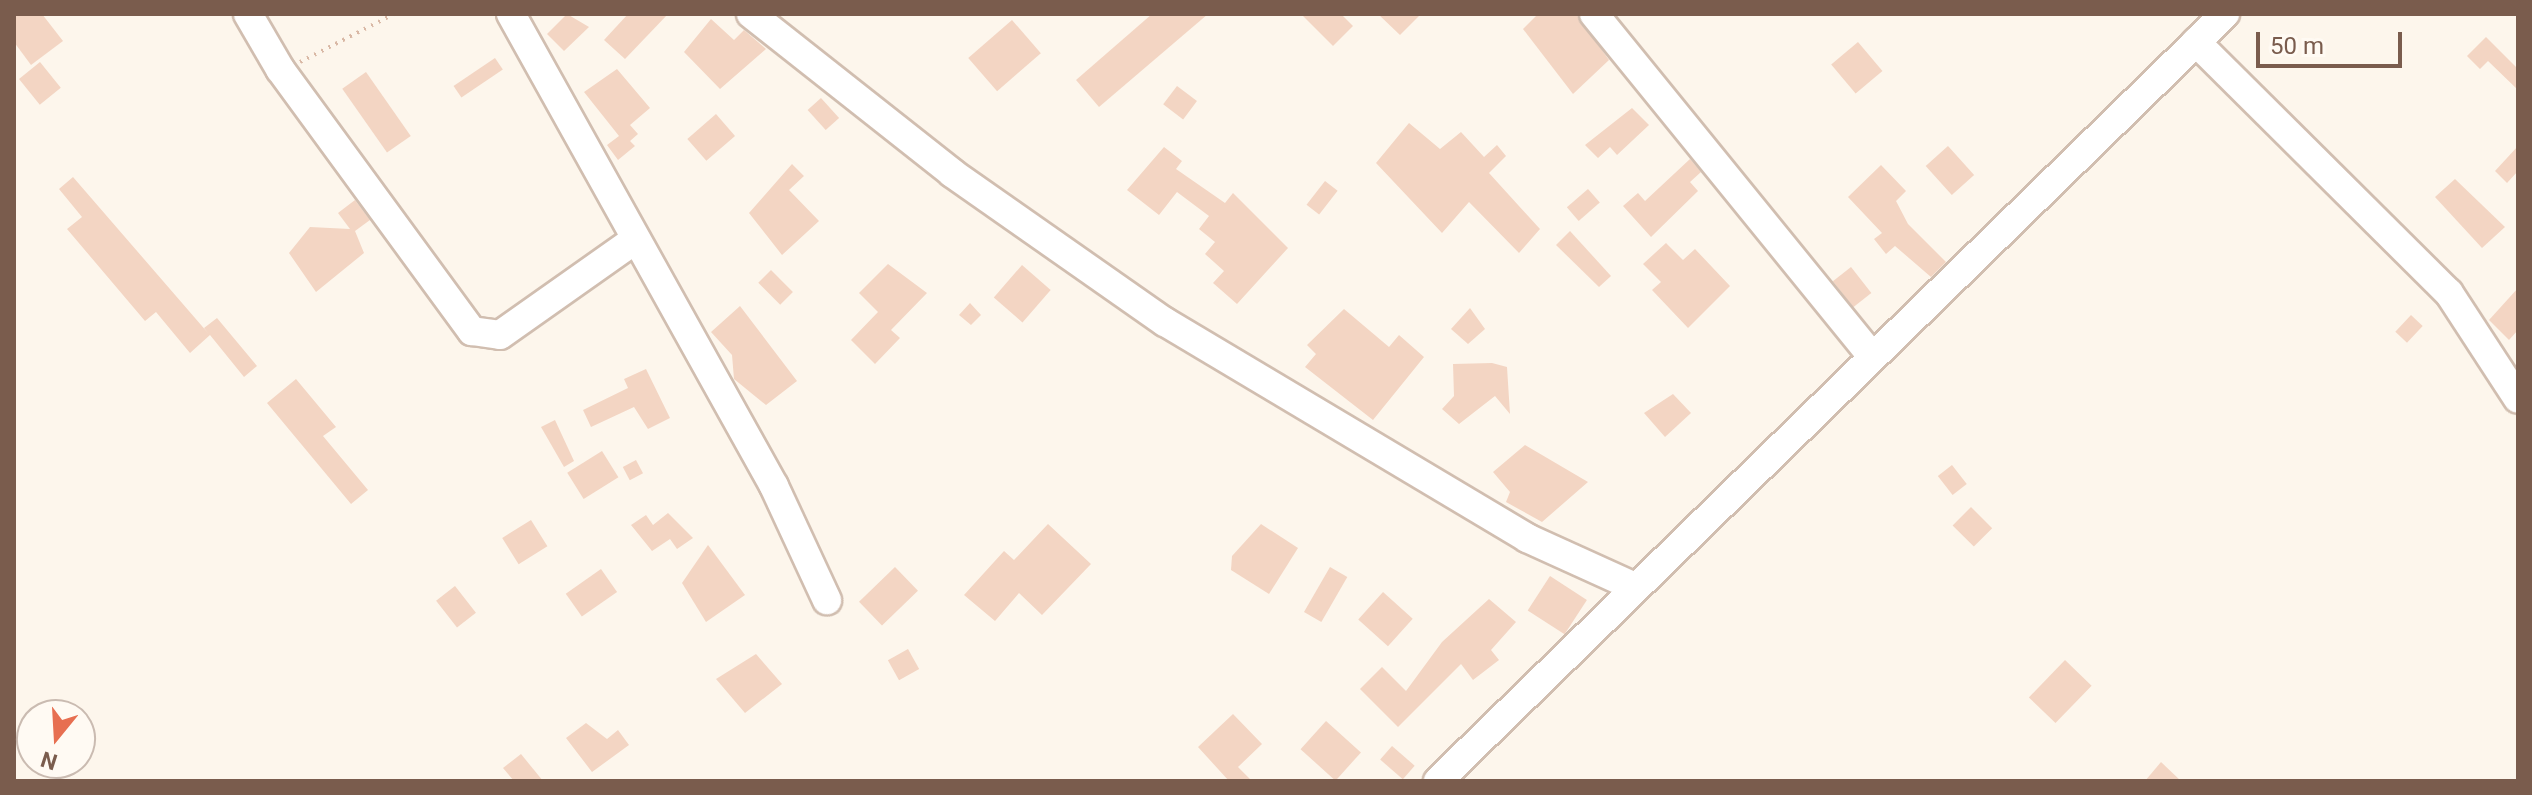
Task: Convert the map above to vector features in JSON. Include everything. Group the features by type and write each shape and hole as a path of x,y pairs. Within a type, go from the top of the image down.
{"street":[{"path":"248,14 280,69 472,331 487,338 636,239"},
{"path":"511,14 774,486 827,600"},
{"path":"751,14 952,173 1165,322 1527,538 1633,586"},
{"path":"1594,14 1871,355"},
{"path":"1438,781 1633,586 2225,14"},
{"path":"2196,42 2449,293 2518,399"}],"path":[{"path":"280,69 394,14"}],"building":[{"path":"14,14 42,14 63,41 31,65 14,42"},
{"path":"567,14 589,27 564,51 547,34"},
{"path":"628,14 668,14 625,59 604,40"},
{"path":"1152,14 1208,14 1099,107 1076,80"},
{"path":"1301,14 1341,14 1353,26 1333,46"},
{"path":"1378,14 1421,14 1400,35"},
{"path":"1538,14 1576,14 1609,60 1573,94 1523,29"},
{"path":"711,19 734,40 744,30 766,49 720,89 684,52"},
{"path":"1012,20 1041,53 997,91 968,58"},
{"path":"2486,37 2518,69 2518,90 2488,61 2480,69 2467,56"},
{"path":"1858,42 1882,71 1856,94 1831,64"},
{"path":"495,58 503,70 461,98 454,86"},
{"path":"40,62 61,88 40,105 19,79"},
{"path":"617,69 650,108 630,125 638,134 630,141 635,146 618,160 607,145 619,136 584,92"},
{"path":"366,72 411,136 387,153 342,89"},
{"path":"1177,86 1197,101 1183,119 1163,104"},
{"path":"821,98 839,118 826,130 808,110"},
{"path":"1632,108 1649,125 1617,155 1610,147 1598,158 1585,145"},
{"path":"716,114 735,136 706,161 687,139"},
{"path":"1409,123 1440,149 1461,132 1484,157 1497,145 1506,156 1489,173 1540,229 1519,253 1469,202 1442,233 1376,163"},
{"path":"1948,146 1974,175 1952,195 1926,166"},
{"path":"2518,146 2518,171 2507,183 2495,171"},
{"path":"1164,147 1182,161 1176,169 1225,203 1233,193 1288,248 1237,304 1213,283 1224,271 1205,254 1215,242 1199,229 1209,216 1177,192 1159,215 1127,190"},
{"path":"1690,159 1701,172 1690,182 1698,191 1651,237 1623,206 1638,193 1645,201"},
{"path":"792,164 804,176 789,190 819,221 782,255 749,213"},
{"path":"1881,165 1906,191 1896,201 1908,224 1946,262 1931,277 1895,246 1886,254 1874,239 1882,233 1848,197"},
{"path":"73,177 208,333 204,328 217,318 257,366 244,377 210,335 190,353 156,312 145,321 67,229 82,217 59,189"},
{"path":"2455,179 2505,227 2482,248 2435,197"},
{"path":"1325,181 1338,191 1319,214 1307,205"},
{"path":"1588,189 1600,203 1579,221 1567,207"},
{"path":"355,200 370,220 355,231 364,253 316,292 289,253 310,227 350,229 338,213"},
{"path":"1570,231 1611,276 1599,287 1556,245"},
{"path":"1666,243 1683,260 1695,249 1730,286 1688,328 1652,290 1661,282 1643,264"},
{"path":"888,264 927,293 891,330 900,338 875,364 851,340 878,312 859,293"},
{"path":"1022,265 1051,290 1022,322 994,297"},
{"path":"1851,267 1871,293 1853,307 1833,281"},
{"path":"771,270 793,292 780,305 758,283"},
{"path":"2518,288 2518,330 2509,340 2489,320"},
{"path":"970,303 981,315 971,325 959,315"},
{"path":"740,306 797,381 766,405 734,379 732,355 711,332"},
{"path":"1470,308 1485,329 1468,344 1451,329"},
{"path":"1344,309 1389,347 1399,335 1424,357 1373,420 1305,367 1316,354 1307,345"},
{"path":"2411,315 2423,326 2407,343 2395,332"},
{"path":"1492,363 1507,367 1510,414 1495,396 1459,424 1442,409 1454,396 1453,364"},
{"path":"646,369 670,418 648,429 634,407 591,427 583,410 628,388 624,379"},
{"path":"296,379 336,427 323,436 368,490 351,504 267,403"},
{"path":"1673,394 1691,413 1665,437 1644,413"},
{"path":"555,420 574,461 564,467 541,427"},
{"path":"1525,445 1588,482 1542,522 1506,502 1510,492 1493,472"},
{"path":"602,451 618,477 584,499 567,473"},
{"path":"636,460 643,473 630,480 623,467"},
{"path":"1952,465 1967,484 1953,495 1938,476"},
{"path":"1971,507 1992,528 1974,547 1953,525"},
{"path":"668,513 693,538 677,549 670,539 652,551 631,525 646,515 653,525"},
{"path":"531,520 547,546 519,564 502,538"},
{"path":"1048,524 1091,564 1042,615 1019,593 995,621 964,595 1004,551 1014,560"},
{"path":"1261,524 1298,548 1269,594 1231,570 1232,556"},
{"path":"708,545 745,595 706,622 682,583"},
{"path":"895,567 918,591 882,625 859,602"},
{"path":"1330,567 1347,577 1321,622 1304,612"},
{"path":"601,569 617,592 582,617 566,594"},
{"path":"1550,576 1587,600 1565,634 1528,610"},
{"path":"455,586 476,613 457,628 436,601"},
{"path":"1383,592 1413,619 1388,646 1358,619"},
{"path":"1489,599 1516,622 1491,650 1499,660 1473,680 1461,664 1398,727 1360,689 1382,667 1406,691 1442,642"},
{"path":"908,649 919,669 899,680 888,660"},
{"path":"756,654 782,684 745,713 716,679"},
{"path":"2065,660 2092,686 2055,723 2029,697"},
{"path":"1233,714 1262,744 1238,767 1252,781 1229,781 1198,747"},
{"path":"1326,721 1361,752 1336,781 1301,749"},
{"path":"586,723 607,739 618,730 629,745 592,772 566,738"},
{"path":"1392,746 1415,766 1403,779 1380,760"},
{"path":"521,754 543,781 514,781 503,768"},
{"path":"2161,762 2181,781 2145,781"}]}
